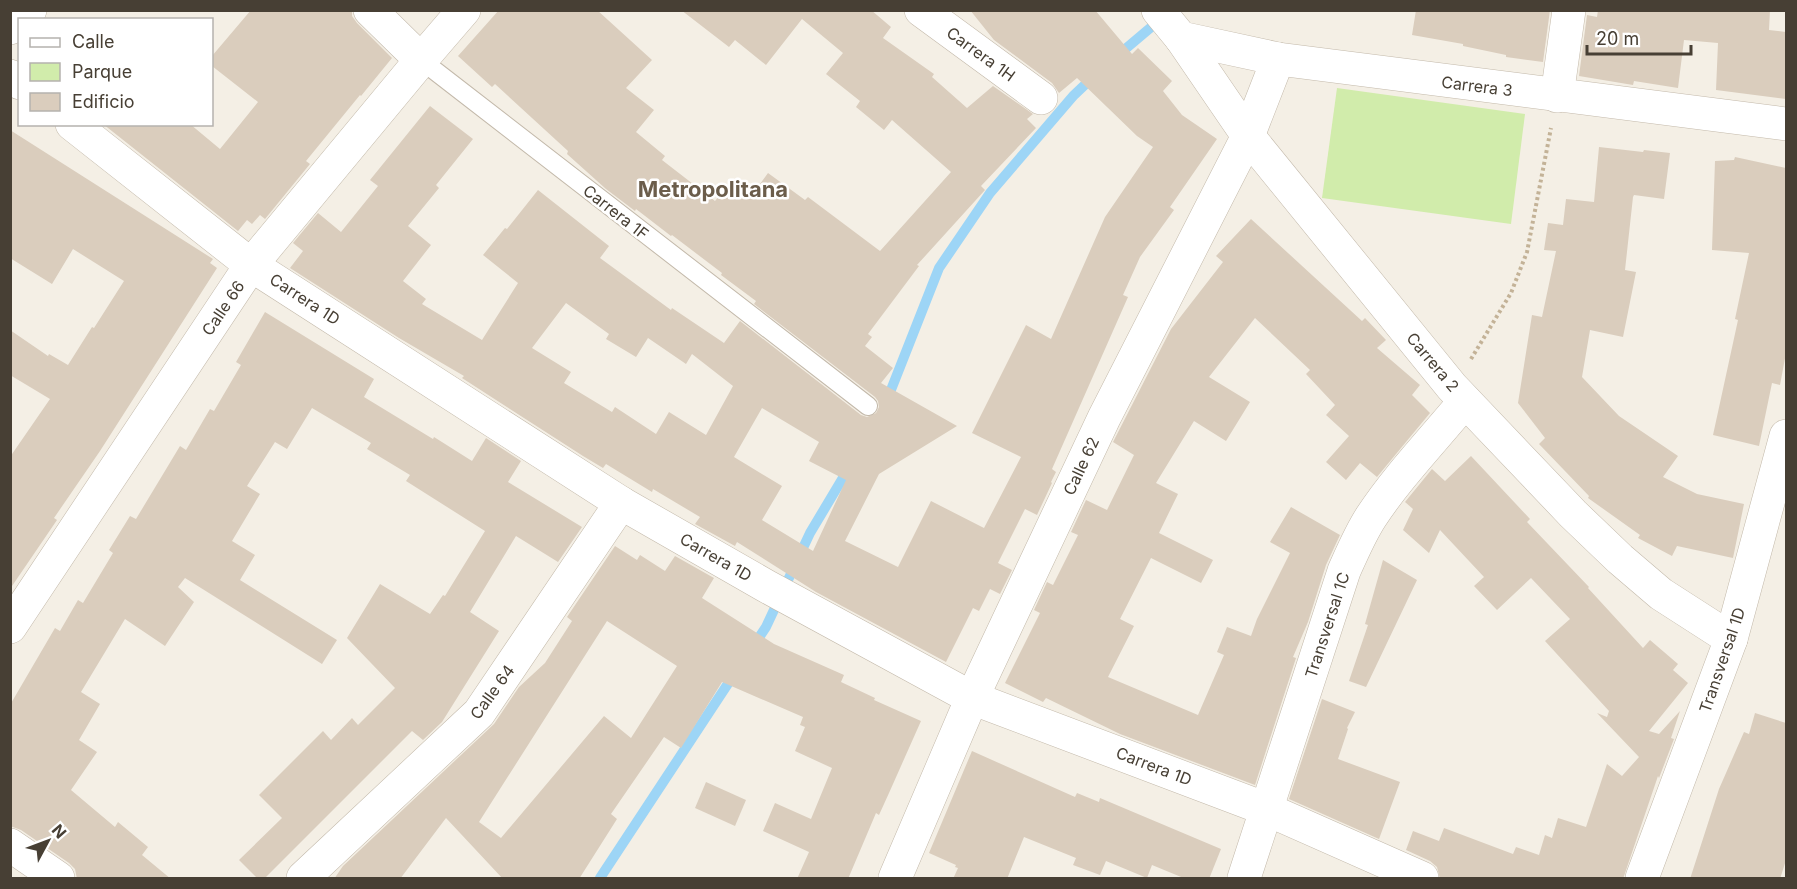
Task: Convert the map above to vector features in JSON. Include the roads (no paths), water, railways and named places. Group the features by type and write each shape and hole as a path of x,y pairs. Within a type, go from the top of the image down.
{"street":[{"name":"Carrera 1F","path":"370,10 421,60"},
{"name":"Calle 66","path":"10,627 251,265 464,10"},
{"name":"Carrera 1H","path":"921,10 1041,99"},
{"path":"1557,96 1569,10"},
{"name":"Carrera 3","path":"1171,26 1286,60 1786,124"},
{"name":"Carrera 2","path":"1171,26 1248,136 1459,394 1572,514 1620,559 1661,594 1731,639"},
{"name":"Calle 62","path":"895,879 972,698 1104,418 1286,60"},
{"name":"Carrera 1D","path":"75,126 251,265 621,502 777,592 972,698 1266,808 1422,879"},
{"name":"Transversal 1C","path":"1244,879 1344,572 1371,518 1459,394"},
{"name":"Transversal 1D","path":"1642,879 1731,639 1786,436"},
{"name":"Calle 64","path":"303,879 479,713 621,502"},
{"path":"10,845 58,879"}],"lane":[{"name":"Carrera 1F","path":"421,60 868,406"}],"waterway":[{"path":"1117,56 1162,18"},
{"path":"887,400 939,268 990,193 1074,95 1094,76"},
{"path":"754,645 766,627 810,533 850,466"},
{"path":"600,878 735,673"}],"district":[{"name":"Metropolitana","path":"713,189"}]}
